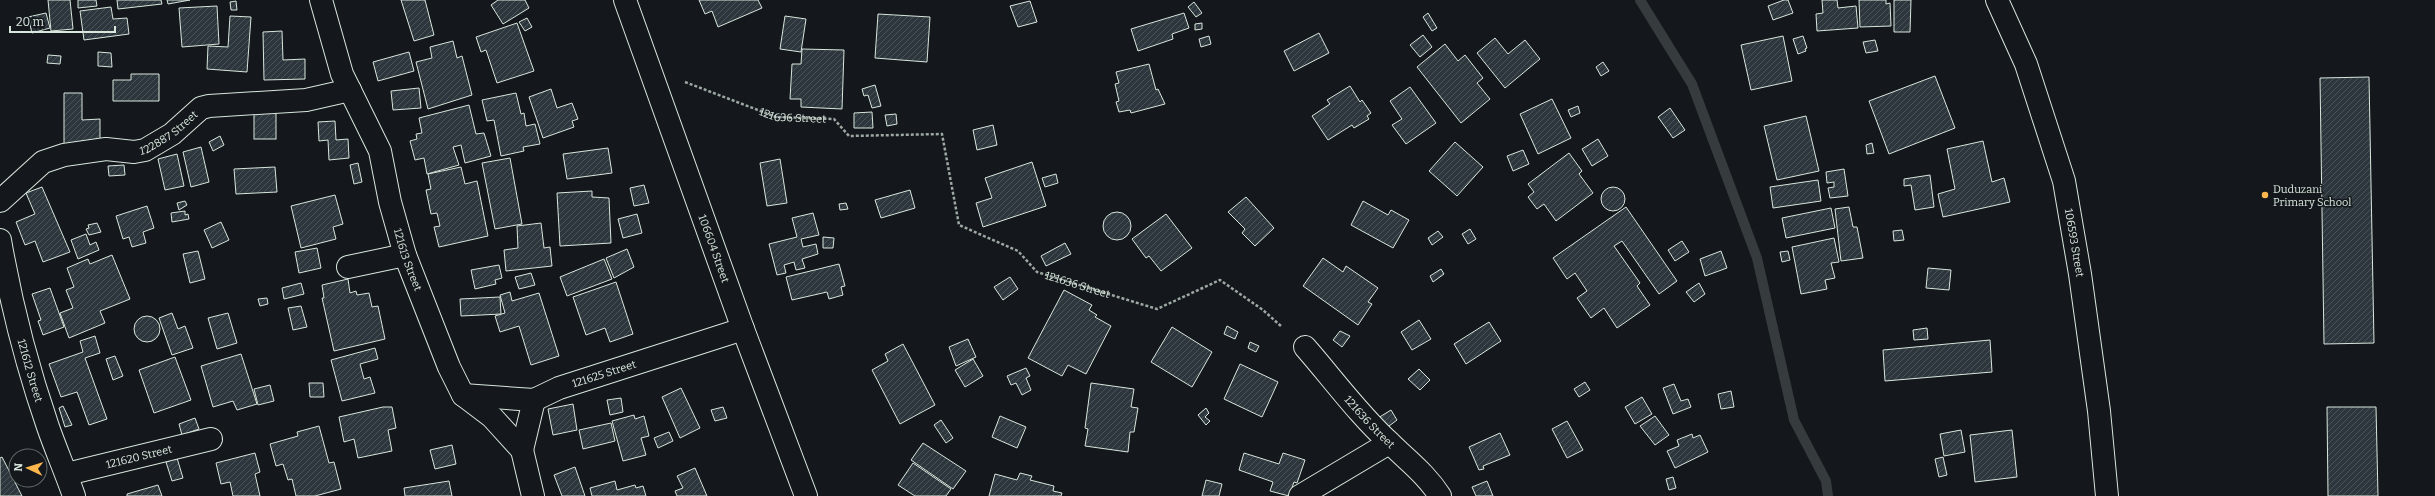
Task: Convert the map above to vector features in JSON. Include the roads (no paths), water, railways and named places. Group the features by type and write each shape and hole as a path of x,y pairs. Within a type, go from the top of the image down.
{"street":[{"name":"121613 Street","path":"321,0 342,74 380,151 390,202 404,255 448,367 463,395 492,417 522,450 533,496"},
{"name":"106604 Street","path":"626,0 652,68 743,329 806,496"},
{"name":"106593 Street","path":"1998,0 2026,64 2064,181 2080,274 2098,403 2107,496"},
{"name":"122887 Street","path":"0,201 43,162 64,155 106,149 134,152 145,150 172,134 205,107 306,100 350,90"},
{"name":"121612 Street","path":"0,240 9,293 28,364 48,428 67,474 74,496"},
{"path":"348,267 404,255"},
{"name":"121625 Street","path":"463,395 534,400 566,385 743,329"},
{"name":"121636 Street","path":"1305,347 1389,443 1414,464 1431,482 1440,496"},
{"path":"522,450 534,400"},
{"name":"121620 Street","path":"67,474 211,438"},
{"path":"1300,496 1389,443"}],"waterway":[{"path":"1640,0 1692,84 1757,258 1794,420 1826,481 1828,496"}],"place":[{"name":"Duduzani Primary School","path":"2265,195"}]}
